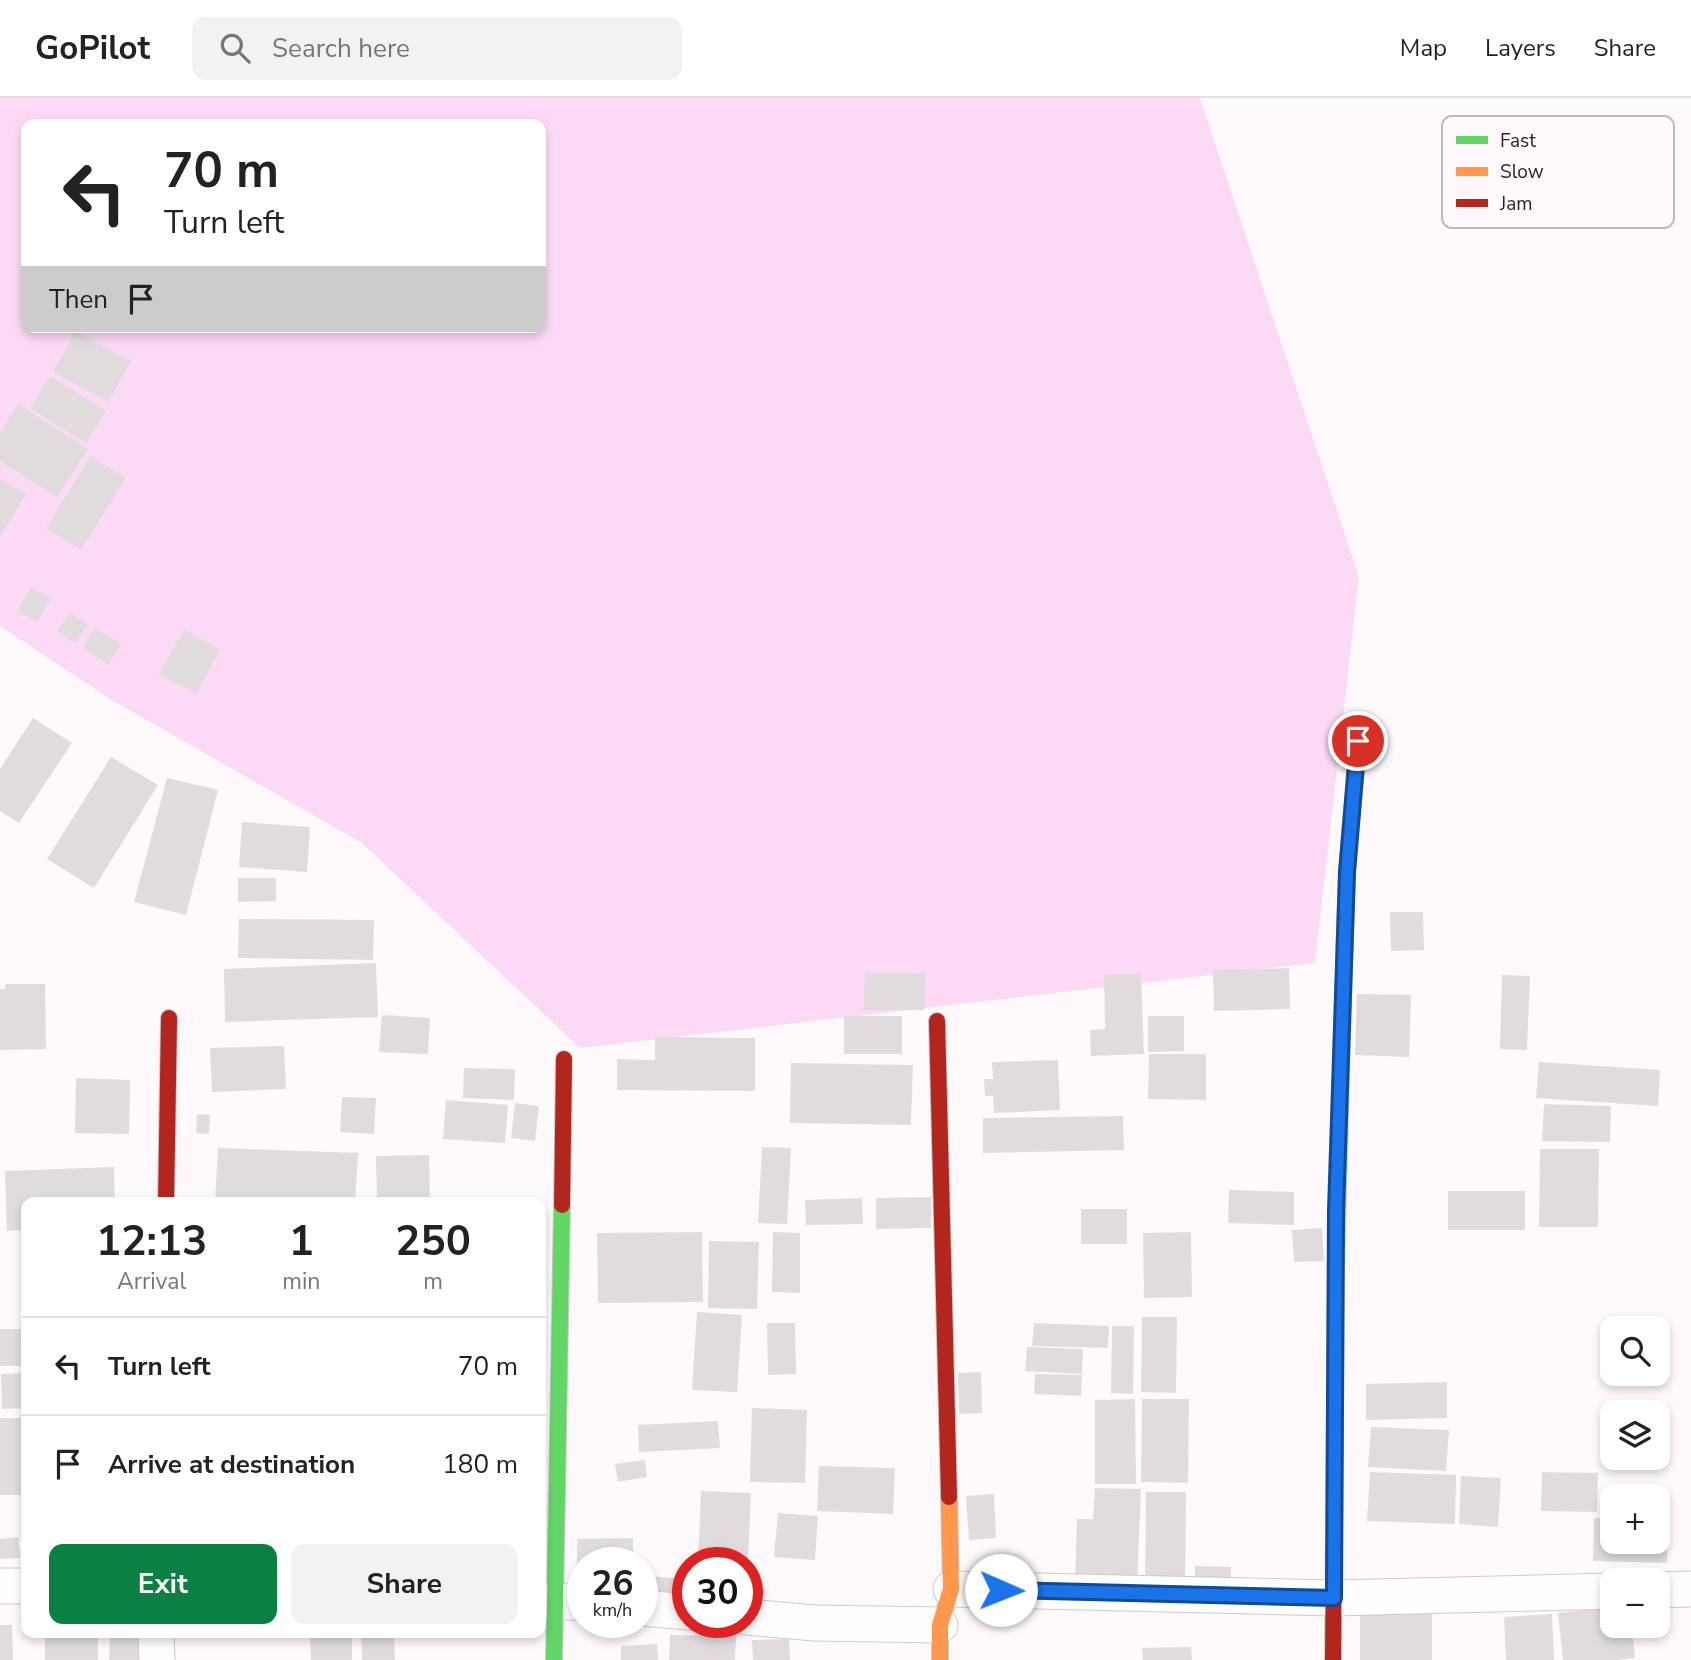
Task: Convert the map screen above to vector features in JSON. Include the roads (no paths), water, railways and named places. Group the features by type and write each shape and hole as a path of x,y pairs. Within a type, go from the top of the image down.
{"street":[{"path":"1333,1660 1337,1197 1347,872 1358,741"},
{"path":"166,1197 169,1018"},
{"path":"937,1021 951,1589 940,1625 940,1660"},
{"path":"554,1660 559,1601 564,1059"},
{"path":"0,1586 21,1586"},
{"path":"951,1589 1334,1598 1600,1591"},
{"path":"1670,1590 1691,1589"},
{"path":"763,1618 815,1623 940,1625"},
{"path":"156,1638 156,1660"}]}
